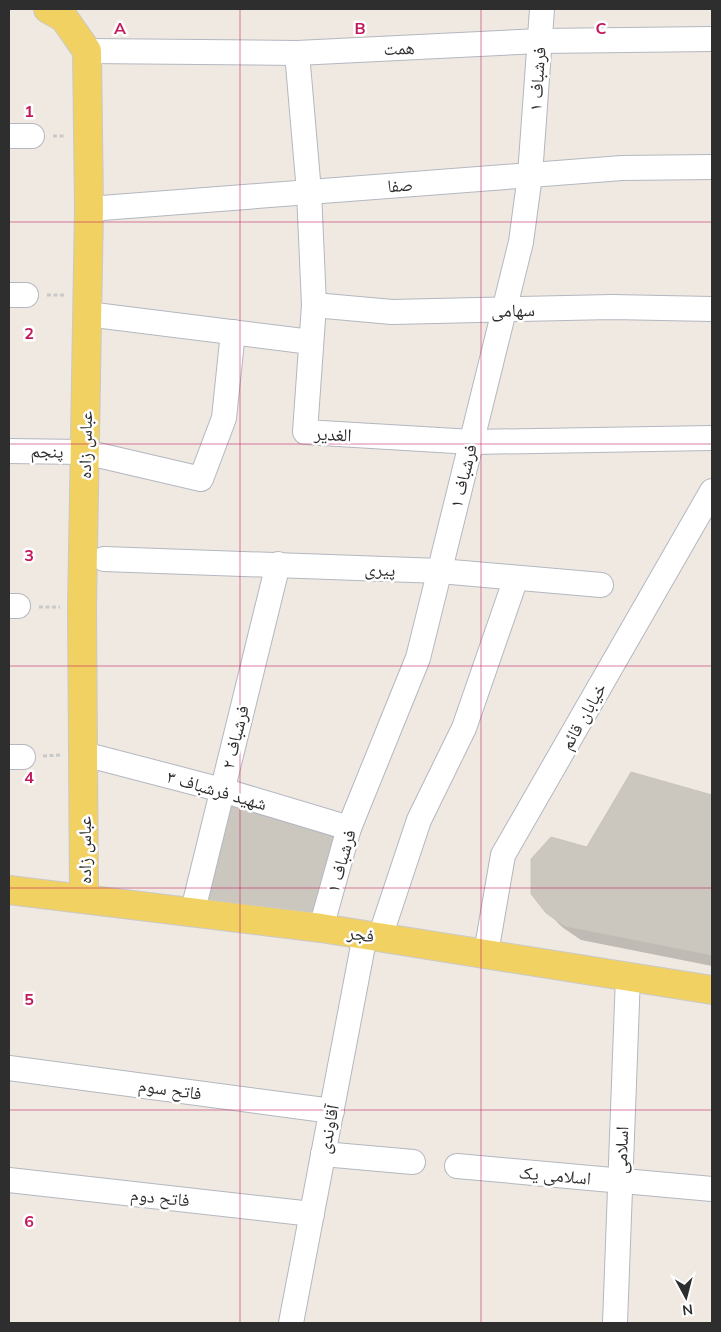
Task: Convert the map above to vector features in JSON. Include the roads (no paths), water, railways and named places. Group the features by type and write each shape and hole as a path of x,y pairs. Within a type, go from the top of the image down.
{"main road":[{"path":"48,9 64,18 86,51"},
{"name":"عباس زاده","path":"84,898 82,607 89,209 86,51"},
{"name":"فجر","path":"9,890 193,910 321,928 712,990"}],"street":[{"name":"فرشباف ۱","path":"321,928 349,828 418,658 521,242 530,175 542,9"},
{"name":"همت","path":"86,51 297,53 540,41 710,41"},
{"name":"الغدیر","path":"297,53 309,192 314,305 305,432 472,442 712,438"},
{"name":"صفا","path":"89,209 622,168 712,167"},
{"path":"87,304 233,332 311,342"},
{"name":"سهامی","path":"314,305 392,312 612,307 712,309"},
{"name":"پنجم","path":"9,451 85,452 201,479 224,418 233,332"},
{"name":"خیابان قائم","path":"486,953 503,856 712,491"},
{"name":"پیری","path":"104,559 278,564 440,572 601,585"},
{"name":"فرشباف ۲","path":"193,910 278,564"},
{"name":"آقاوندی","path":"291,1323 332,1111 373,936 418,820 464,728 516,578"},
{"name":"شهید فرشباف ۳","path":"84,754 222,790 349,828"},
{"name":"اسلامی","path":"615,1323 628,976"},
{"name":"فاتح سوم","path":"9,1068 332,1111"},
{"path":"324,1154 413,1162"},
{"name":"اسلامی یک","path":"457,1166 712,1189"},
{"name":"فاتح دوم","path":"9,1180 312,1214"}]}
